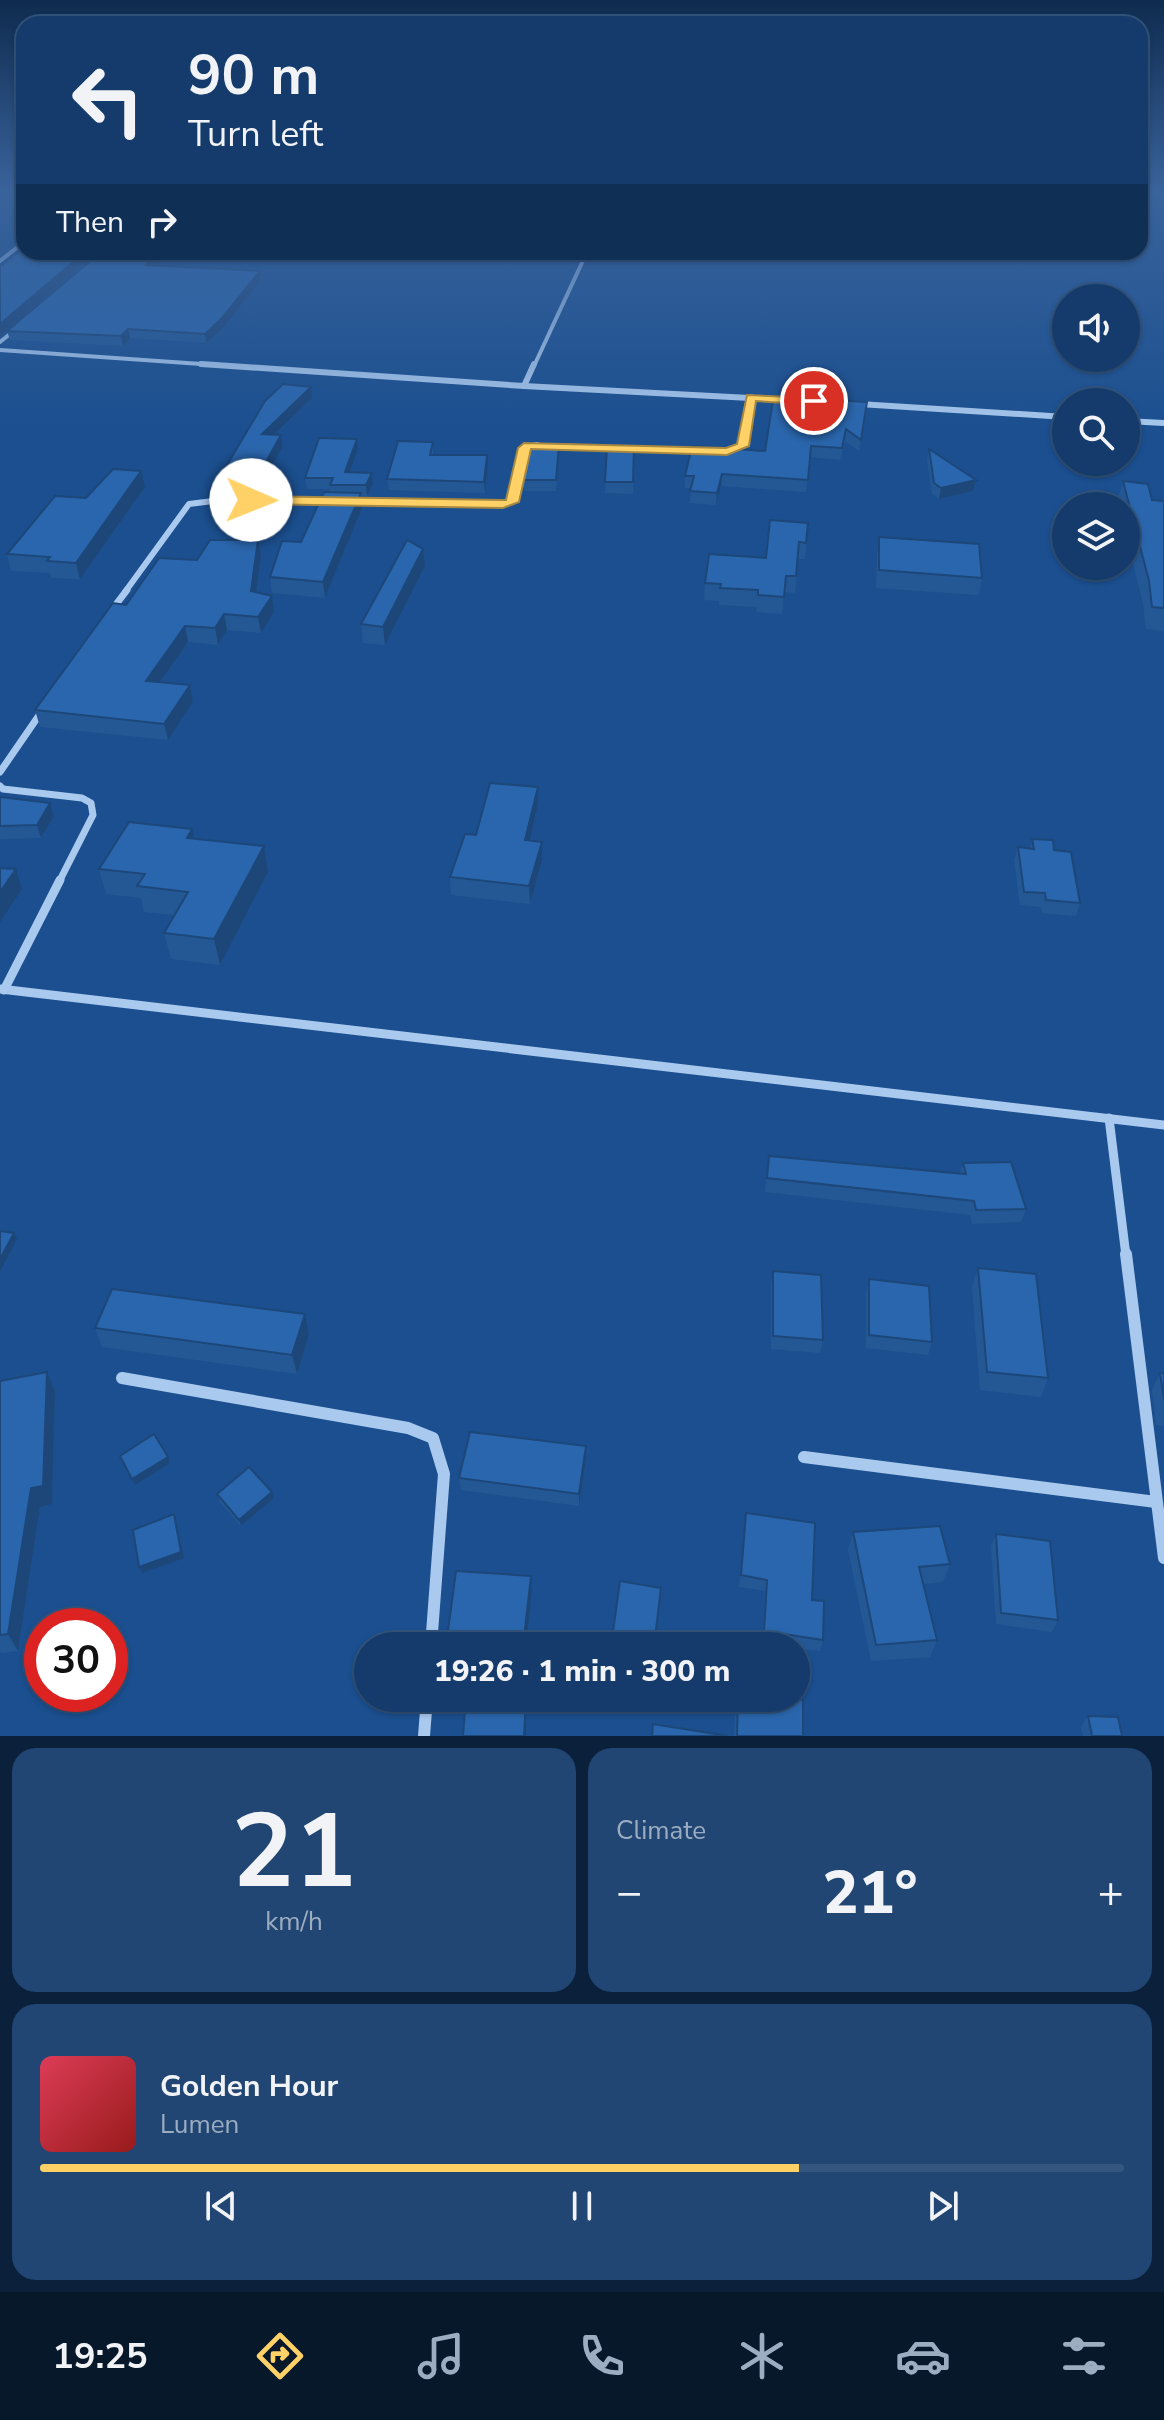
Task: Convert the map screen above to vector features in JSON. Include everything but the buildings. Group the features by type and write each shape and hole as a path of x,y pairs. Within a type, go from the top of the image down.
{"street":[{"path":"524,386 579,270"},
{"path":"0,342 23,322"},
{"path":"0,350 524,386 1052,416"},
{"path":"110,613 189,504 221,500 503,504 512,502 524,448 528,445 735,450 743,446 751,397"},
{"path":"1140,422 1164,423"},
{"path":"0,772 47,703"},
{"path":"0,786 3,789 82,798 91,803 93,815 2,989 1164,1125"},
{"path":"1109,1118 1164,1558"},
{"path":"122,1378 408,1428 433,1438 444,1474 432,1632"},
{"path":"804,1457 1156,1502"},
{"path":"424,1736 426,1712"}],"route":[{"path":"251,500 503,504 512,502 524,448 528,445 727,452 743,446 751,397 814,401"}]}
